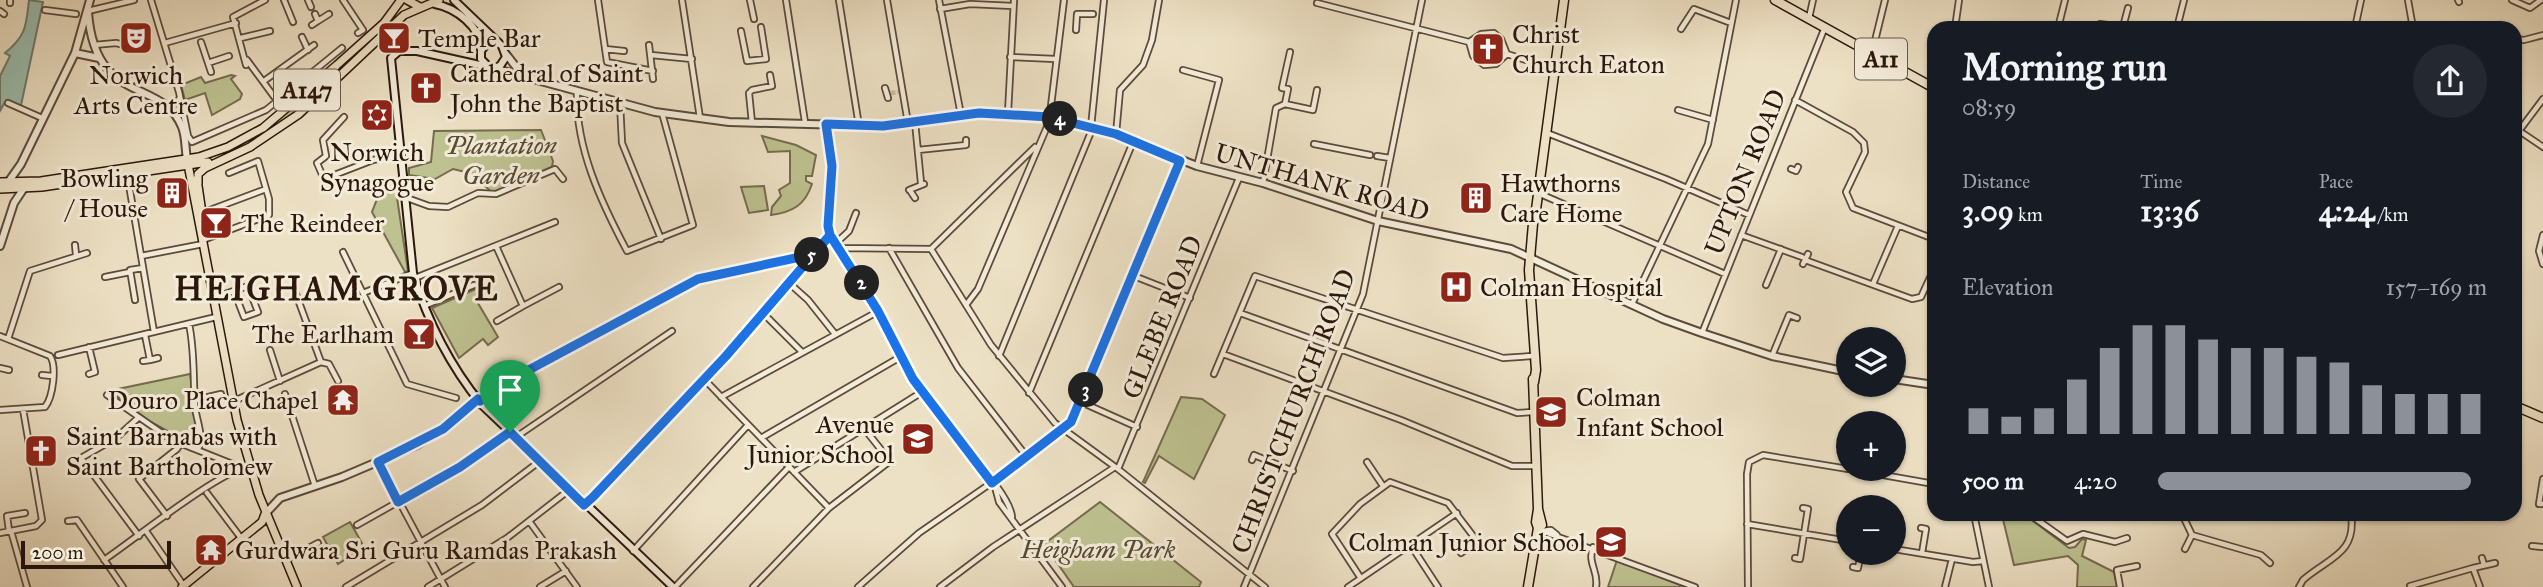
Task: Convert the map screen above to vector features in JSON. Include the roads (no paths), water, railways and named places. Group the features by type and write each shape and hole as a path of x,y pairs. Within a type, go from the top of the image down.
{"highway":[{"path":"1528,587 1540,530 1536,522 1538,509 1530,256 1564,0"},
{"name":"A11","path":"1775,0 1927,84"},
{"path":"2522,409 2543,418"}],"main road":[{"name":"A147","path":"190,163 263,128 384,23 401,0"},
{"path":"407,0 424,8"},
{"name":"A147","path":"198,183 198,174 205,168 284,126 404,15 437,2"},
{"name":"A147","path":"0,182 24,185 232,155"},
{"path":"190,163 198,183 203,242 233,401 266,513 297,587"},
{"path":"190,163 201,217"},
{"name":"A147","path":"0,188 10,185"},
{"path":"183,586 195,581 262,522 266,513"}],"street":[{"path":"14,203 10,185 75,53 83,14 90,0"},
{"path":"45,10 83,14 134,0"},
{"path":"151,0 190,140 200,140 234,126 278,102 324,60 342,48"},
{"path":"265,0 233,17 246,62 264,81 278,102"},
{"path":"284,0 293,22"},
{"path":"308,0 312,7"},
{"path":"343,0 363,30 358,33"},
{"path":"454,0 498,43 514,69 524,76"},
{"path":"598,0 607,62 653,71"},
{"path":"682,0 700,118"},
{"path":"750,0 754,19"},
{"path":"786,0 805,122"},
{"path":"839,0 859,126"},
{"path":"887,0 900,92 911,122 923,184 910,191 915,198"},
{"path":"939,0 961,115"},
{"path":"966,305 978,289 1049,117 1064,0"},
{"path":"999,356 1092,127 1099,15 1104,0"},
{"path":"1116,134 1120,90 1143,65 1152,40 1158,0"},
{"name":"CHRISTCHURCH ROAD","path":"1244,587 1358,312 1422,0"},
{"path":"1632,304 1689,189 1708,144 1736,0"},
{"path":"1809,18 1814,0"},
{"path":"1872,53 1885,0"},
{"path":"1956,21 1959,0"},
{"path":"2060,21 2065,0"},
{"path":"2179,21 2184,0"},
{"path":"2356,21 2361,0"},
{"path":"2407,0 2412,21"},
{"path":"2509,2 2530,8 2541,0"},
{"path":"437,2 454,11 476,30 481,59 490,67 503,63 506,54"},
{"path":"940,9 970,4 1014,3 1008,113"},
{"path":"1317,3 1469,42 1482,34 1494,33 1501,39 1507,54"},
{"path":"1076,30 1078,7"},
{"path":"2125,21 2128,8"},
{"path":"1681,29 1694,9 1731,23"},
{"path":"83,14 99,58 123,84 169,109 182,127 190,163"},
{"path":"315,14 318,21"},
{"path":"312,25 329,14"},
{"path":"1077,14 1099,15"},
{"path":"165,43 200,38 236,23"},
{"path":"741,31 747,61 766,59 761,27"},
{"name":"UPTON ROAD","path":"1702,333 1749,215 1774,162 1795,100 1825,27"},
{"path":"241,38 270,31"},
{"path":"2522,40 2543,35"},
{"path":"302,37 308,50"},
{"path":"200,38 211,72"},
{"path":"461,61 472,59 490,42 498,43"},
{"path":"1469,42 1472,55 1484,65 1496,64 1507,54"},
{"path":"94,45 116,43 141,48"},
{"path":"649,45 653,79"},
{"path":"264,81 314,46"},
{"path":"605,48 624,51"},
{"name":"UNTHANK ROAD","path":"403,154 391,61 396,53 417,51 490,67 662,113 700,118 859,126 961,115 1008,113 1049,117 1116,134 1180,161 1263,183 1378,221 1511,249 1702,333 1772,356 1836,369"},
{"path":"1284,104 1288,89 1282,88 1290,52"},
{"path":"75,53 99,58"},
{"path":"1507,54 1554,69"},
{"path":"651,55 692,59"},
{"path":"208,63 229,56"},
{"path":"1010,57 1055,59"},
{"path":"1183,70 1219,80 1196,166"},
{"path":"752,122 750,93 752,90 772,86 770,75"},
{"path":"123,84 127,80 147,76"},
{"path":"1263,183 1276,108 1284,104 1313,110 1317,90"},
{"path":"577,91 579,123 593,177 626,251 693,225 662,113"},
{"path":"169,109 180,98"},
{"path":"2522,124 2543,99"},
{"path":"1795,100 1862,139 1864,152 1848,187 1847,199 1858,212 1927,236"},
{"path":"8,103 42,118"},
{"path":"620,103 622,143 661,239"},
{"path":"1678,110 1713,120"},
{"path":"344,117 323,140 328,157 317,167 327,180 355,166 403,154 414,276 424,306 463,378 479,400 584,505 674,587 791,470 922,392"},
{"path":"826,124 832,166 828,226 830,235 878,311 922,392 1005,497 1012,517 1062,587"},
{"path":"1546,133 1749,215"},
{"path":"2522,133 2543,147"},
{"path":"918,150 966,145 966,140"},
{"path":"1029,393 1133,142"},
{"path":"1314,144 1370,155"},
{"path":"837,245 931,248 1020,158 1037,145"},
{"path":"1377,156 1390,158"},
{"path":"141,256 203,242 267,220 270,209 258,161 229,173"},
{"path":"858,587 919,533 993,485 1063,430 1081,402 1180,161"},
{"path":"0,246 14,203 24,185 21,164"},
{"path":"407,198 429,206 448,207 478,193 496,194 557,166 563,179"},
{"name":"GLEBE ROAD","path":"1117,468 1137,427 1239,178"},
{"path":"128,179 154,332"},
{"path":"201,217 266,190"},
{"path":"1538,195 1662,245 1725,274"},
{"path":"837,245 849,231 856,213"},
{"path":"363,293 555,222"},
{"path":"1873,284 1898,226"},
{"path":"584,505 704,379 830,235"},
{"path":"1741,235 1916,299 1927,284"},
{"path":"2543,235 2539,251 2543,264"},
{"path":"75,245 76,255"},
{"path":"496,246 523,306"},
{"path":"889,248 958,368 1027,457"},
{"path":"931,248 999,356 1063,430 1117,468 1265,587"},
{"path":"1766,285 1781,249"},
{"path":"343,252 407,384 456,398"},
{"path":"8,339 30,271 87,253"},
{"path":"266,513 280,498 378,462 443,429 479,400 519,374 698,279 814,254"},
{"path":"105,277 143,268"},
{"path":"130,272 135,300"},
{"path":"1134,276 1190,298"},
{"path":"1214,374 1255,276 1503,358 1533,357"},
{"path":"789,283 808,300 835,334"},
{"path":"424,306 474,285"},
{"path":"212,298 248,286 258,312 244,317 234,291"},
{"path":"497,321 559,287"},
{"path":"296,294 321,362"},
{"path":"721,397 878,311"},
{"path":"763,313 802,352"},
{"path":"1240,313 1517,413 1534,412"},
{"path":"1772,356 1789,315 1797,318"},
{"path":"58,355 216,317"},
{"path":"189,324 194,348 195,400 202,435 198,450"},
{"path":"357,525 460,467 672,331"},
{"path":"145,335 150,360"},
{"path":"0,336 52,358 49,403 40,409 0,410"},
{"path":"89,347 95,372"},
{"path":"270,350 280,382"},
{"path":"1223,354 1324,391 1512,467 1536,466"},
{"path":"761,438 902,356"},
{"path":"143,361 158,358"},
{"path":"233,401 321,362 329,364 338,381"},
{"path":"0,368 9,370"},
{"path":"42,375 52,376"},
{"path":"704,379 829,508"},
{"path":"1906,381 1927,384"},
{"path":"195,400 221,394"},
{"path":"285,394 315,486"},
{"path":"107,395 138,418 181,443 241,467"},
{"path":"1081,402 1137,427"},
{"path":"0,533 36,526 42,520 23,409"},
{"path":"138,418 116,438 81,458 139,536"},
{"path":"634,551 748,425"},
{"path":"753,587 829,508 890,461 863,427"},
{"path":"167,516 139,479 181,443"},
{"path":"1254,455 1293,471"},
{"path":"1748,587 1747,467 1757,456 1836,467"},
{"path":"346,587 482,505 540,461"},
{"path":"378,462 445,587"},
{"path":"1363,469 1368,464 1383,486"},
{"path":"104,560 241,467 250,466"},
{"path":"940,587 993,547 1117,468"},
{"path":"1906,479 1927,483"},
{"path":"2543,479 2539,504 2543,504"},
{"path":"1360,577 1332,534 1360,504 1394,481 1448,503 1479,540 1461,553"},
{"path":"428,587 507,538 569,490"},
{"path":"208,497 242,539"},
{"path":"1800,559 1808,509"},
{"path":"25,513 7,516 27,587"},
{"path":"1348,587 1457,513"},
{"path":"68,522 77,520 123,587"},
{"path":"529,521 577,587"},
{"path":"1975,521 1989,587"},
{"path":"2039,521 2067,541 2083,534 2115,542 2127,538"},
{"path":"2186,521 2192,535 2261,555 2270,564"},
{"path":"2299,587 2303,580 2348,544 2353,532 2352,521"},
{"path":"1748,524 1836,539"},
{"path":"1922,553 1926,529"},
{"path":"1540,530 1551,530 1557,536 1695,587"},
{"path":"146,531 183,586"},
{"path":"2185,549 2192,535"},
{"path":"285,560 318,543"},
{"path":"1410,544 1438,587"},
{"path":"2532,546 2543,547"},
{"path":"1592,547 1589,560 1597,576 1597,587"},
{"path":"1906,551 1952,559 1983,561"},
{"path":"2482,558 2484,565"},
{"path":"1945,587 1952,559"},
{"path":"2410,586 2495,563"},
{"path":"2120,587 2117,570 2137,566"},
{"path":"2473,568 2480,587"},
{"path":"540,587 566,571"}],"tunnel":[{"path":"891,93 899,92"}],"place":[{"name":"Norwich Arts Centre","path":"136,38"},
{"name":"Temple Bar","path":"394,38"},
{"name":"Christ Church Eaton","path":"1488,49"},
{"name":"Cathedral of Saint John the Baptist","path":"426,88"},
{"name":"Norwich Synagogue","path":"377,115"},
{"name":"Bowling / House","path":"172,193"},
{"name":"Hawthorns Care Home","path":"1476,198"},
{"name":"The Reindeer","path":"216,223"},
{"name":"Colman Hospital","path":"1456,287"},
{"name":"The Earlham","path":"419,334"},
{"name":"Douro Place Chapel","path":"343,400"},
{"name":"Colman Infant School","path":"1551,412"},
{"name":"Avenue Junior School","path":"918,439"},
{"name":"Saint Barnabas with Saint Bartholomew","path":"41,451"},
{"name":"Colman Junior School","path":"1611,542"},
{"name":"Gurdwara Sri Guru Ramdas Prakash","path":"211,550"}],"district":[{"name":"HEIGHAM GROVE","path":"337,288"}],"park label":[{"name":"Plantation Garden","path":"501,160"},
{"name":"Heigham Park","path":"1098,549"}]}
